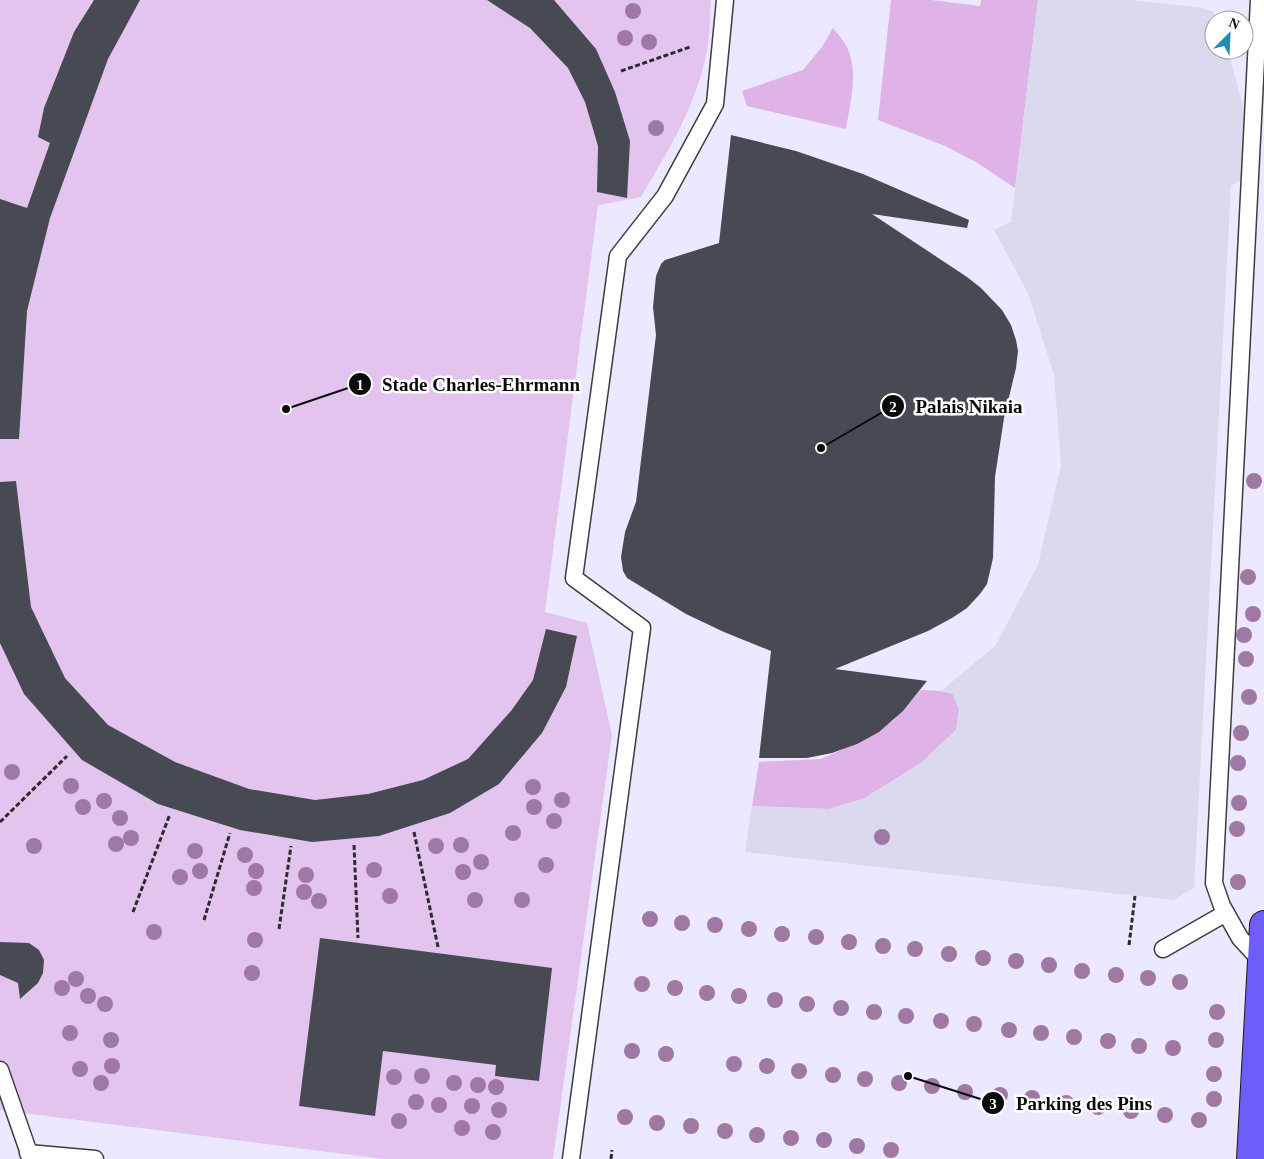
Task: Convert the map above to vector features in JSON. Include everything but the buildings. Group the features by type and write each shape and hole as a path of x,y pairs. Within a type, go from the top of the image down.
{"main road":[{"path":"1251,1159 1264,925"}],"lane":[{"path":"571,1159 642,628 574,578 618,256 665,196 715,104 725,0"},
{"path":"1259,0 1214,883 1226,914 1240,938 1263,963"},
{"path":"1163,949 1226,914"},
{"path":"0,1070 30,1156 95,1159"}],"path":[{"path":"621,71 690,47"},
{"path":"0,822 67,756"},
{"path":"133,912 170,814"},
{"path":"414,832 438,948"},
{"path":"204,920 230,833"},
{"path":"279,929 291,846"},
{"path":"354,846 358,938"},
{"path":"1129,945 1135,896"},
{"path":"611,1159 612,1150"}],"shaded area":[{"path":"0,0 711,0 708,44 702,70 689,108 672,144 641,197 598,205 545,612 587,623 612,735 553,1159 384,1159 0,1110"},
{"path":"891,0 931,0 980,6 981,0 1038,0 1015,188 976,162 945,146 878,120"},
{"path":"1038,0 1131,0 1208,10 1204,10 1204,60 1231,60 1248,126 1246,176 1231,186 1194,888 1173,900 745,852 752,806 829,809 863,799 921,763 956,730 959,709 953,694 941,691 995,646 1038,565 1061,465 1054,375 1028,293 994,230 1011,222"},
{"path":"833,28 847,47 851,57 853,88 846,129 747,106 742,91 803,70 822,47"},
{"path":"921,690 953,694 959,709 956,730 921,763 863,799 829,809 752,806 759,762 821,759 857,743 893,721"}],"place":[{"name":"Stade Charles-Ehrmann","path":"286,409"},
{"name":"Palais Nikaia","path":"821,448"},
{"name":"Parking des Pins","path":"908,1076"}]}
